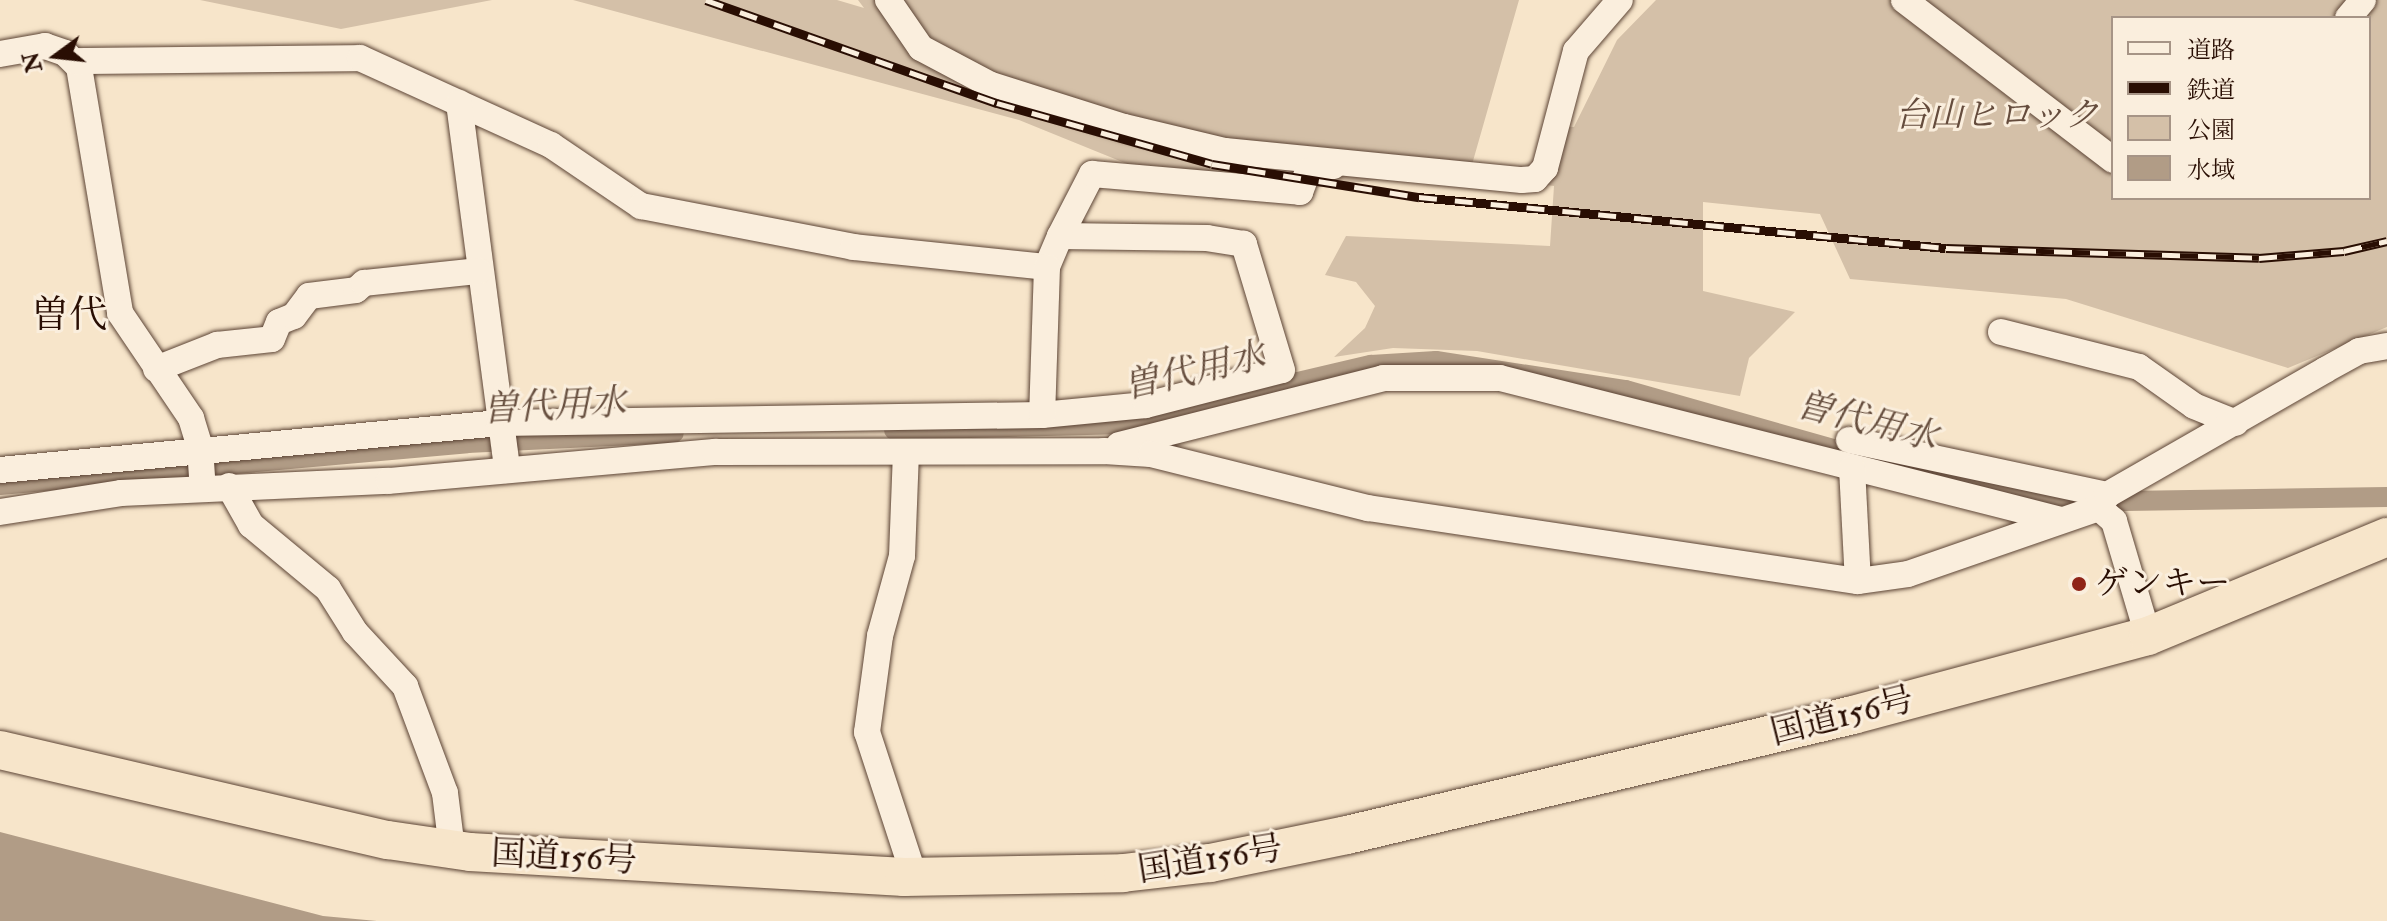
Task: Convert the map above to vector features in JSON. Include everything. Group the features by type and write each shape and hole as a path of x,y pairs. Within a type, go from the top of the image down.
{"highway":[{"name":"国道156号","path":"0,750 220,804 452,849 914,876 1053,878 1257,854 1853,715 2148,636 2387,537"}],"street":[{"path":"888,0 921,48 991,85 1124,127 1225,151 1535,179 1545,168 1576,51 1620,0"},
{"path":"1904,0 2111,158"},
{"path":"2350,16 2363,0"},
{"path":"0,54 45,46 75,61 336,55 381,64 551,145 641,206 853,247 1047,267"},
{"path":"75,61 82,78 120,313 191,418 207,471 251,525 328,589 355,632 405,686 445,793 452,849"},
{"path":"459,103 478,271 503,444"},
{"path":"1042,415 1047,267 1092,174 1300,192 1308,171 1350,163"},
{"path":"0,512 36,484 207,471 389,481 503,444 610,458 755,432 906,452 1042,415 1146,405 1282,370 1244,244 1060,236"},
{"path":"156,369 217,345 272,339 279,322 294,316 309,296 352,292 364,283 478,271"},
{"path":"2001,332 2139,367 2194,406 2236,423"},
{"path":"0,470 36,484 503,444 755,432 981,432 1164,457 1368,508 1858,581 1908,574 2103,502 2359,351 2387,346"},
{"path":"1104,451 1330,389 1441,375 1525,382 2061,520"},
{"path":"1849,440 2103,502 2114,521 2148,636"},
{"path":"906,452 902,556 880,636 867,732 914,876"},
{"path":"1852,468 1858,581"}],"green space":[{"path":"200,0 492,0 341,29"},
{"path":"573,0 837,0 864,8 858,0 1519,0 1471,168 1216,200 1019,120"},
{"name":"台山ヒロック","path":"1656,0 2387,0 2387,327 2288,368 2066,299 1850,279 1820,214 1703,202 1703,291 1795,312 1749,358 1740,396 1477,351 1393,348 1334,357 1365,328 1375,306 1356,282 1325,275 1346,236 1550,246 1554,186 1546,185 1558,126 1574,127 1617,40"}],"water":[{"path":"0,832 323,916 377,921 0,921"}],"waterway":[{"name":"曽代用水","path":"894,430 1117,424 1371,365 1436,361 1626,390 1833,449 2016,493 2125,501 2387,497"},
{"name":"曽代用水","path":"0,485 467,443 674,433"}],"railway":[{"path":"706,0 997,103 1212,164 1419,197 1946,248 2259,258 2344,251 2387,241"}],"place":[{"name":"ゲンキー","path":"2079,584"}],"district":[{"name":"曽代","path":"69,316"}]}
